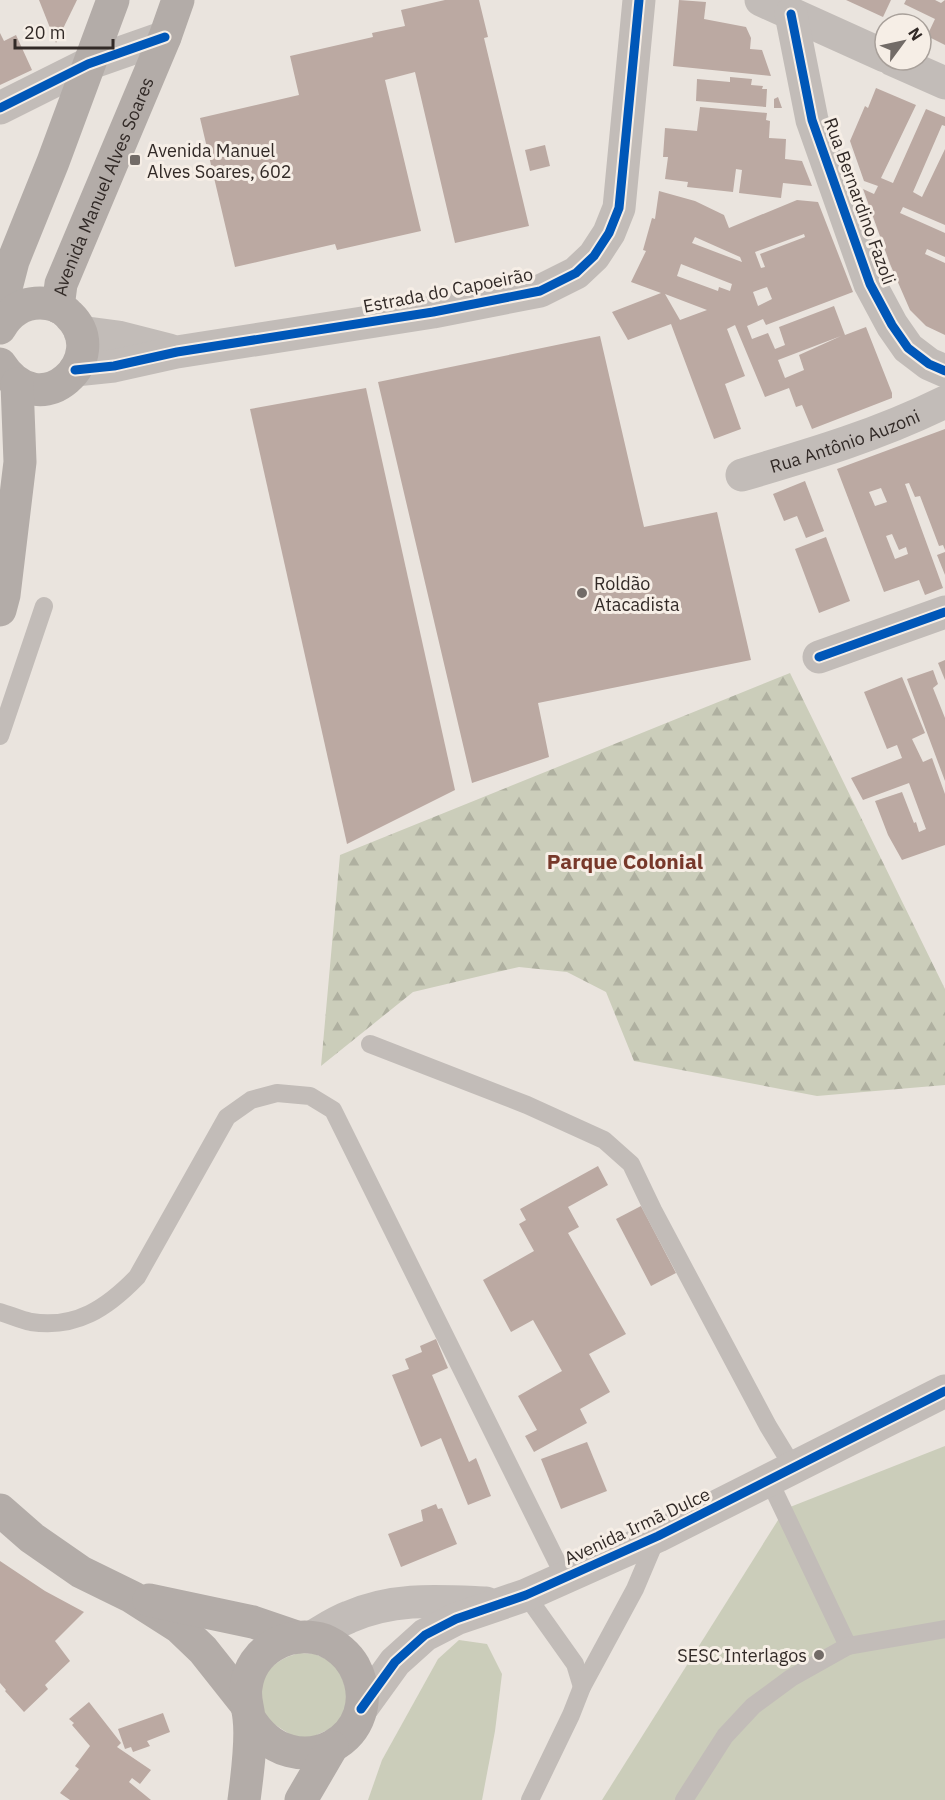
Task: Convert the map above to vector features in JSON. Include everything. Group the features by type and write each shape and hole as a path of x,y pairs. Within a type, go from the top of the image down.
{"main road":[{"path":"3,322 6,288 13,261 53,162 113,0"},
{"name":"Avenida Manuel Alves Soares","path":"58,307 62,284 165,37 178,0"},
{"path":"3,322 17,308 31,303 45,303 58,307 72,317 80,332 82,352 63,379 20,462"},
{"path":"6,376 39,389 63,379"},
{"path":"0,610 4,595 20,462 6,376"},
{"path":"0,1510 32,1538 81,1572 132,1597 179,1627 219,1668 258,1732 270,1743 285,1751 301,1754 317,1752 332,1747 356,1724 361,1708 360,1677 342,1650 328,1642 252,1622 132,1597"},
{"path":"244,1800 246,1688 249,1672 257,1659 275,1644 305,1637"},
{"path":"301,1800 332,1747"}],"street":[{"name":"Estrada do Capoeirão","path":"63,379 177,352 444,310 540,291 576,273 594,256 609,233 620,208 639,0"},
{"path":"760,0 873,51"},
{"name":"Rua Bernardino Fazoli","path":"791,14 812,120 870,284 892,325 908,348 929,364 945,371"},
{"path":"0,108 88,64 165,37"},
{"path":"920,72 945,83"},
{"name":"Estrada do Capoeirão","path":"80,332 177,352"},
{"name":"Rua Antônio Auzoni","path":"742,475 877,433 945,402"},
{"path":"819,657 945,612"},
{"name":"Avenida Irmã Dulce","path":"361,1708 395,1662 425,1635 456,1619 512,1600 658,1536 945,1390"},
{"name":"Avenida Irmã Dulce","path":"305,1637 347,1617 371,1608 398,1602 512,1600"}],"lane":[{"path":"0,736 44,606"},
{"path":"370,1044 527,1105 604,1140 632,1164 664,1230 768,1426 781,1474 848,1646"},
{"path":"0,1312 29,1322 54,1324 98,1311 118,1297 137,1277 227,1117 251,1100 277,1093 310,1096 333,1110 565,1578"},
{"name":"Avenida Irmã Dulce","path":"530,1800 582,1687 635,1588 658,1536"},
{"path":"512,1600 575,1664 582,1687"},
{"path":"684,1800 725,1736 753,1706 791,1678 848,1646 945,1629"}],"green space":[{"path":"790,673 945,989 945,1085 817,1096 634,1061 606,992 567,972 519,967 413,992 321,1066 340,855"},
{"name":"SESC Interlagos","path":"945,1446 945,1800 602,1800 785,1509"},
{"path":"459,1640 487,1644 502,1674 495,1731 482,1800 368,1800 382,1760 438,1659"},
{"path":"300,1653 315,1654 328,1660 339,1670 349,1697 340,1724 302,1742 266,1719 261,1694 262,1683 269,1670 280,1661"}],"building":[{"path":"39,0 77,0 56,43"},
{"path":"445,0 479,0 488,37 484,38 529,226 455,243 415,72 385,80 421,231 337,250 335,244 235,267 200,118 299,95 290,56 373,37 372,33 405,26 401,10"},
{"path":"679,0 706,2 704,19 746,27 751,38 750,49 762,50 771,76 673,66"},
{"path":"846,0 891,0 885,12 873,12"},
{"path":"906,0 935,0 941,3 945,0 945,45 933,39 935,19 933,12 921,12 904,4"},
{"path":"0,33 4,41 16,35 32,70 0,85"},
{"path":"730,77 752,79 751,85 763,86 762,89 767,89 766,107 696,101 697,79 730,82"},
{"path":"876,88 916,105 881,178 893,183 926,109 945,117 945,126 942,125 913,192 922,197 945,149 945,225 903,207 900,213 945,233 945,257 927,249 925,254 945,263 945,335 926,326 910,310 890,264 863,189 874,194 878,186 864,181 850,141 865,106 868,108"},
{"path":"778,97 782,108 774,108 774,99"},
{"path":"700,107 767,113 766,120 770,121 769,138 786,139 785,159 802,161 812,186 783,183 781,198 739,193 742,170 736,169 733,192 687,187 688,182 665,179 668,157 663,157 665,128 697,131"},
{"path":"545,145 550,166 530,171 525,150"},
{"path":"659,191 695,201 724,215 729,228 797,200 818,202 853,292 766,325 763,319 747,326 752,339 768,333 775,349 785,345 779,327 834,306 845,335 866,327 892,398 812,429 802,405 796,407 789,388 765,397 735,325 727,329 745,376 725,384 741,429 714,439 671,324 628,340 612,312 661,293 631,282 646,251 643,250 652,218 655,219","holes":["804,234 805,237 760,254 765,267 761,268 755,252","695,237 740,257 742,262 692,243","681,264 732,284 730,291 719,287 718,291 677,276","767,287 772,299 758,306 753,292","665,294 707,310 680,320","841,336 799,355 804,370 785,378 778,360"]},
{"name":"Roldão Atacadista","path":"600,336 644,527 717,512 751,660 538,703 549,757 472,783 378,382"},
{"path":"366,388 455,790 347,844 250,409"},
{"path":"945,429 945,550 943,545 939,546 920,496 915,497 909,483 905,484 943,588 925,595 919,580 884,592 837,469","holes":["881,488 887,502 875,506 869,492","892,534 899,550 906,547 908,554 895,559 886,536"]},
{"path":"805,481 824,531 806,538 797,516 784,521 773,494"},
{"path":"826,537 850,601 819,613 795,549"},
{"path":"945,552 945,575 937,555"},
{"path":"945,660 945,680 938,663"},
{"path":"933,670 938,684 933,688 945,718 945,781 907,679"},
{"path":"902,677 925,733 912,739 923,762 932,758 945,794 945,845 902,860 888,835 875,801 902,792 919,832 926,829 909,783 863,800 851,778 902,758 897,745 887,749 864,692"},
{"path":"598,1166 608,1185 568,1207 579,1227 568,1233 626,1334 589,1354 610,1392 580,1409 587,1423 534,1452 525,1436 537,1430 518,1396 562,1371 533,1320 511,1332 483,1280 534,1251 519,1224 526,1220 520,1209"},
{"path":"641,1206 676,1273 651,1286 616,1219"},
{"path":"436,1339 448,1368 432,1375 469,1462 476,1458 491,1496 468,1505 441,1438 421,1447 392,1375 409,1369 405,1359 422,1352 420,1346"},
{"path":"587,1442 607,1491 561,1509 541,1459"},
{"path":"436,1504 438,1509 442,1508 457,1544 401,1567 388,1534 423,1521 421,1510"},
{"path":"0,1561 45,1591 84,1612 55,1641 70,1661 45,1685 48,1689 24,1712 0,1683"},
{"path":"89,1702 121,1743 117,1747 151,1770 140,1784 132,1778 129,1782 151,1800 70,1800 60,1793 79,1769 75,1766 90,1746 69,1719"},
{"path":"163,1713 170,1732 147,1741 150,1746 133,1752 131,1747 125,1749 118,1729"}],"cycle path":[{"path":"75,370 114,366 177,352 433,312 540,291 576,273 594,256 609,233 619,208 639,0"},
{"path":"791,14 812,120 870,284 892,325 908,348 929,364 945,371"},
{"path":"0,108 88,64 165,37"},
{"path":"819,657 945,612"},
{"path":"361,1709 395,1662 425,1635 456,1619 526,1595 658,1536 945,1391"}],"place":[{"name":"Avenida Manuel Alves Soares, 602","path":"135,160"},
{"name":"Roldão Atacadista","path":"582,593"},
{"name":"SESC Interlagos","path":"819,1655"}],"district":[{"name":"Parque Colonial","path":"625,861"}]}
